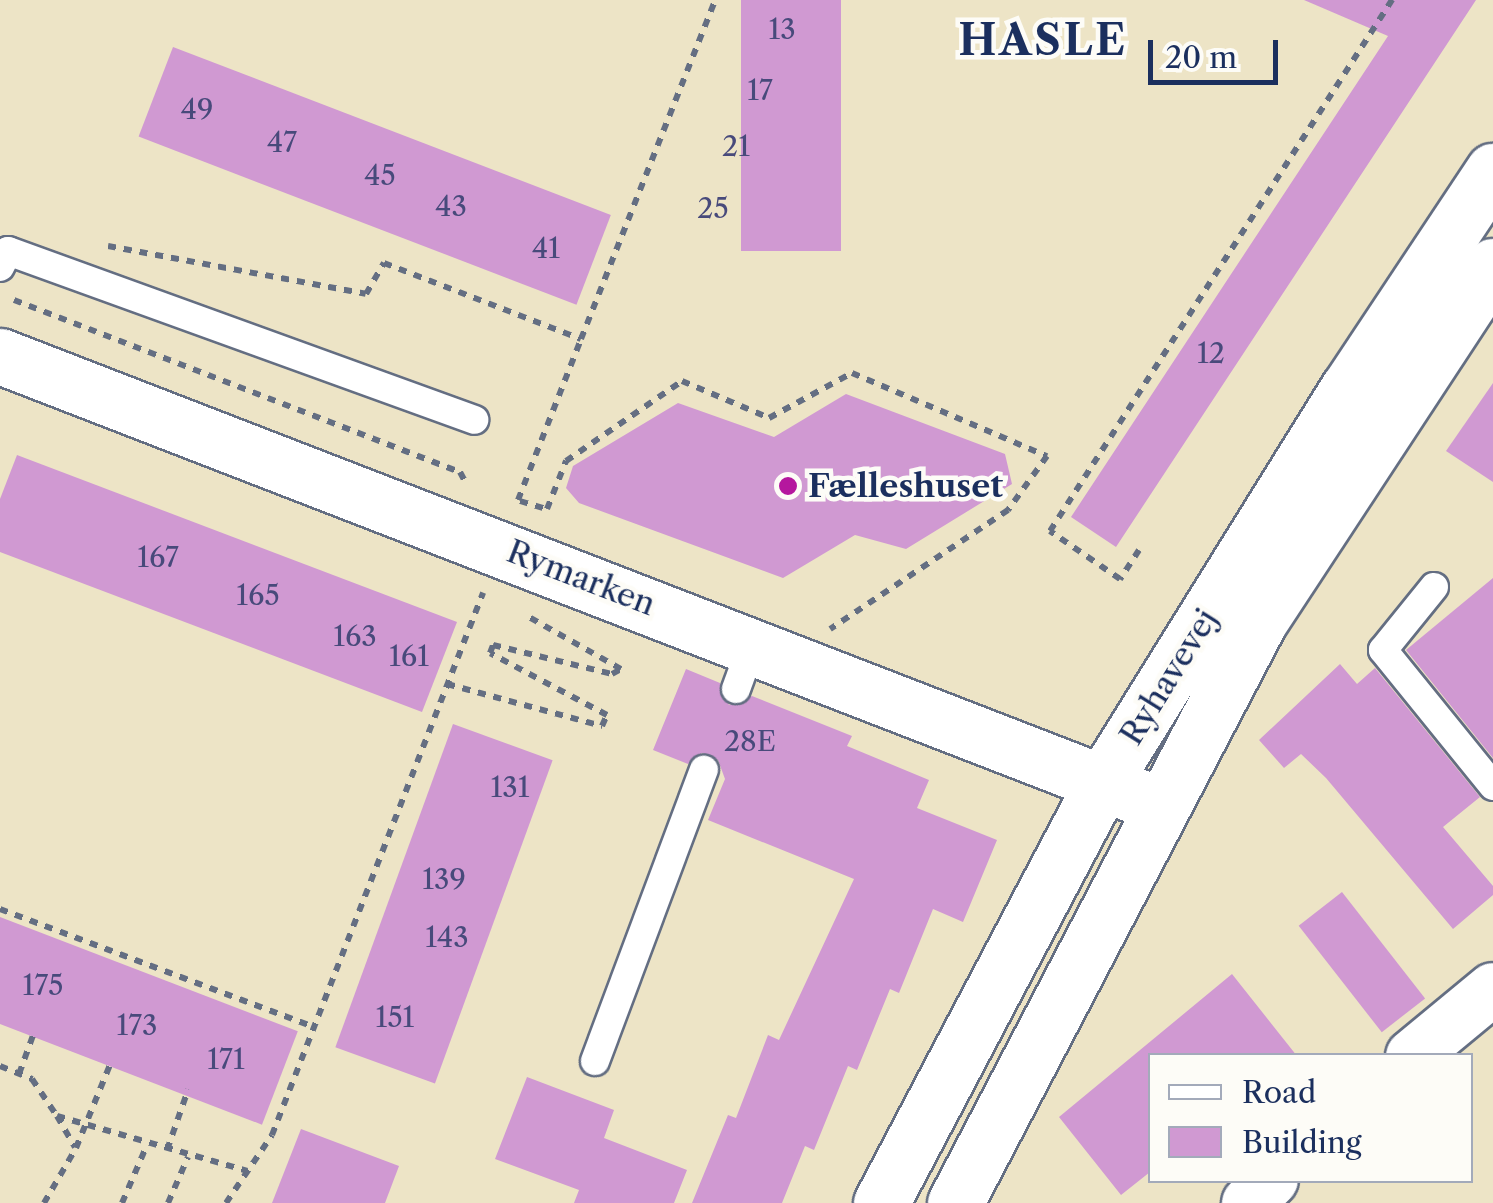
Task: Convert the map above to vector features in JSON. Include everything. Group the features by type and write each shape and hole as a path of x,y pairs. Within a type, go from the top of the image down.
{"street":[{"name":"Ryhavevej","path":"881,1203 1103,782 1493,171"},
{"name":"Ryhavevej","path":"955,1203 1259,622 1493,266"},
{"name":"Rymarken","path":"0,356 501,546 744,667 809,668 1160,805"},
{"path":"1416,1053 1493,990"},
{"path":"1248,1203 1269,1183"}],"lane":[{"path":"0,267 8,251 474,420"},
{"path":"1434,587 1383,650 1493,786"},
{"path":"595,1061 704,770"}],"path":[{"path":"226,1203 272,1135 715,0"},
{"path":"1139,550 1120,579 1050,530 1392,0"},
{"path":"103,245 366,294 384,263 581,339"},
{"path":"501,546 547,509 566,461 682,381 769,418 852,373 1047,456 1008,510 833,622 809,668"},
{"path":"501,546 501,602"},
{"path":"448,684 602,726 607,716 490,653 494,646 612,674 621,668 518,612"},
{"path":"0,909 314,1027"},
{"path":"20,1074 35,1030"},
{"path":"44,1203 76,1148 112,1060"},
{"path":"0,1066 32,1079 76,1148"},
{"path":"166,1150 188,1090"},
{"path":"57,1116 188,1157 248,1171"},
{"path":"122,1203 147,1144"},
{"path":"168,1203 188,1157"}],"building":[{"path":"741,0 841,0 841,251 741,251"},
{"path":"1304,0 1476,0 1116,547 1071,517 1388,36"},
{"path":"173,47 611,215 576,305 139,137"},
{"path":"1493,383 1493,482 1446,451"},
{"name":"Fælleshuset","path":"846,394 1005,454 1012,484 906,549 855,535 783,578 579,503 566,488 573,466 678,403 774,437"},
{"path":"17,455 457,622 422,712 0,552 0,499"},
{"path":"1493,578 1493,758 1406,650"},
{"path":"1340,664 1357,684 1375,668 1480,797 1443,827 1493,886 1493,895 1453,929 1326,778 1301,754 1284,768 1259,740"},
{"path":"686,669 720,683 729,705 752,696 852,736 847,746 929,780 917,808 997,840 963,922 933,909 899,993 890,989 857,1070 848,1066 814,1150 805,1146 782,1203 692,1203 728,1115 736,1118 768,1035 779,1040 854,879 708,820 725,779 718,760 702,753 688,764 653,750"},
{"path":"453,724 553,760 435,1084 335,1047"},
{"path":"1342,892 1425,998 1382,1032 1299,926"},
{"path":"0,917 298,1031 262,1125 0,1024"},
{"path":"1232,974 1295,1053 1148,1053 1148,1174 1121,1195 1059,1117"},
{"path":"527,1077 614,1110 604,1138 687,1170 674,1203 574,1203 579,1190 495,1159"},
{"path":"301,1129 399,1166 385,1203 272,1203"}],"place":[{"name":"Fælleshuset","path":"788,486"}],"district":[{"name":"HASLE","path":"1043,40"}]}
